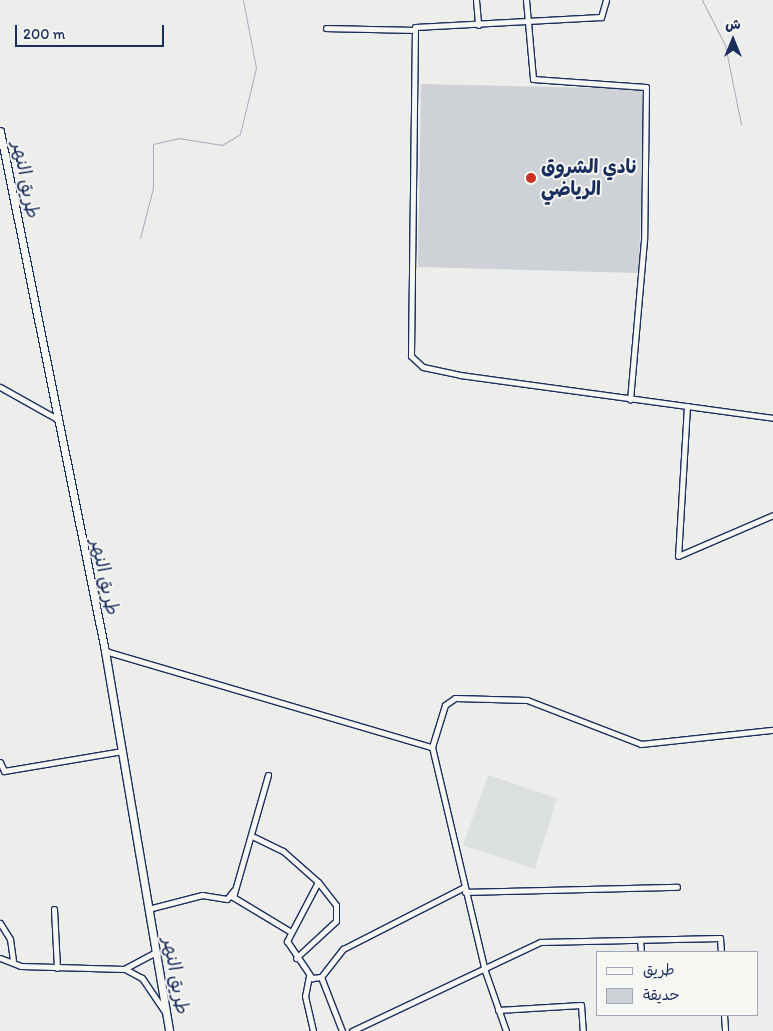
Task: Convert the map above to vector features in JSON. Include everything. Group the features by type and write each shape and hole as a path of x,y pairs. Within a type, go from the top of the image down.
{"main road":[{"name":"طريق النهر","path":"0,131 105,651 154,953 169,1031"}],"street":[{"path":"476,0 478,25"},
{"path":"526,0 530,70 537,81 646,87 644,240 630,399"},
{"path":"326,28 414,30 421,25 528,23 601,16 606,0"},
{"path":"414,30 411,356 423,367 460,375 773,418"},
{"path":"0,387 57,419"},
{"path":"687,406 678,556 773,515"},
{"path":"105,651 432,747"},
{"path":"498,1031 504,1029 485,971 432,747 445,706 455,698 527,700 641,744 773,730"},
{"path":"0,762 4,771 122,751"},
{"path":"148,909 202,896 227,899 235,890 254,837 268,775"},
{"path":"254,837 284,851 318,882 336,905 336,921 296,958"},
{"path":"313,1031 305,996 309,976 287,946 290,932 318,882"},
{"path":"321,977 343,949 465,890 677,887"},
{"path":"235,890 236,902 290,932"},
{"path":"54,909 57,968"},
{"path":"0,923 10,939 13,960 16,965 124,969 142,978 165,1012"},
{"path":"352,1031 485,971 540,942 720,938 721,951"},
{"path":"640,940 641,951"},
{"path":"124,969 154,953"},
{"path":"0,958 13,960"},
{"path":"309,976 321,977"},
{"path":"321,977 342,1031"},
{"path":"498,1010 581,1005 583,1031"},
{"path":"724,1016 725,1031"}],"shaded area":[{"path":"488,775 557,798 535,869 463,845"}],"green space":[{"name":"نادي الشروق الرياضي","path":"421,84 644,89 639,273 418,267"}],"waterway":[{"path":"140,238 153,188 153,144 178,138 222,145 240,134 256,68 243,0"},
{"path":"702,0 725,45 741,124"}],"place":[{"name":"نادي الشروق الرياضي","path":"531,178"}]}
